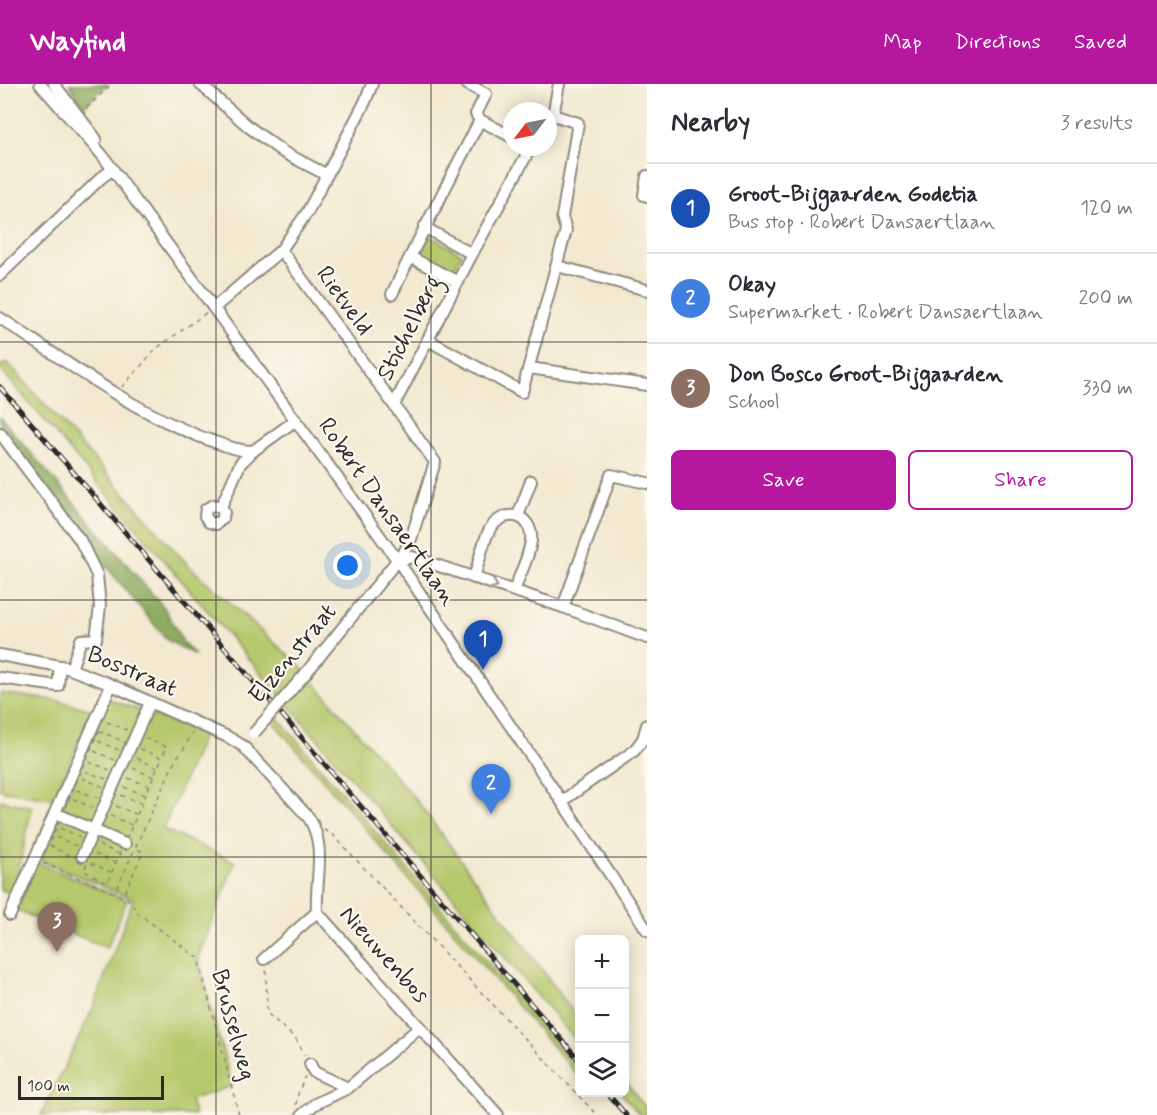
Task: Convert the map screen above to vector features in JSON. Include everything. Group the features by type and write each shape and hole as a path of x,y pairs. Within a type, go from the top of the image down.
{"street":[{"name":"Robert Dansaertlaan","path":"40,84 113,169 398,561 647,930"},
{"name":"Robert Dansaertlaan","path":"54,84 79,114 96,140 103,156"},
{"path":"200,84 249,127 283,152 327,176"},
{"path":"214,308 281,250 308,211 372,84"},
{"path":"467,84 486,93 476,114 480,120 503,132"},
{"path":"554,102 559,84"},
{"path":"428,340 522,392 566,230 562,217 578,123 557,119"},
{"path":"392,294 480,120"},
{"name":"Stichelberg","path":"398,561 411,539 435,462 394,405 472,254 526,156"},
{"path":"0,275 113,169"},
{"path":"647,176 644,195 647,196"},
{"path":"424,227 472,254"},
{"name":"Rietveld","path":"281,250 394,405"},
{"path":"410,257 458,282"},
{"path":"557,266 647,290"},
{"path":"0,318 116,394 190,433 240,451 253,451"},
{"path":"529,368 647,386"},
{"path":"220,507 240,464 253,451 296,420"},
{"path":"0,434 80,540 97,575 100,606 96,639 81,640 58,686 0,678"},
{"path":"563,607 611,475 647,483"},
{"path":"518,516 531,480"},
{"path":"474,578 490,530 498,519 508,515 518,516 531,532 530,545 514,591"},
{"path":"398,561 412,557 563,607 647,638"},
{"name":"Elzenstraat","path":"243,746 398,561"},
{"name":"Bosstraat","path":"0,655 66,668 111,685 243,746"},
{"path":"10,915 111,685"},
{"path":"84,858 150,703"},
{"path":"562,801 634,751 643,739 647,725"},
{"name":"Nieuwenbos","path":"243,746 309,818 315,828 320,853 316,912 498,1115"},
{"path":"62,816 130,846"},
{"name":"Nieuwenbos","path":"264,959 316,912"},
{"name":"Nieuwenbos","path":"298,1114 348,1088 420,1027"},
{"path":"310,1064 314,1072 348,1088"}],"path":[{"path":"79,114 112,84"},
{"path":"116,394 157,348 214,308"},
{"path":"117,888 130,846 197,723"},
{"path":"315,828 332,834 597,1115"},
{"path":"125,892 143,852 130,846"},
{"path":"84,858 112,872"},
{"name":"Brusselweg","path":"34,859 128,899 139,914 198,958 239,1115"},
{"path":"264,959 267,976 267,1013 296,1039 310,1064 298,1094 298,1114"}],"green space":[{"path":"69,84 108,84 83,107"},
{"path":"430,236 462,254 451,275 419,257"},
{"path":"8,363 189,566 299,665 417,801 575,1015 575,1039 0,369 0,366"},
{"path":"0,417 165,609 183,642 195,655 167,640 83,538 0,426"},
{"path":"0,693 60,701 92,710 54,799 0,790"},
{"path":"106,698 204,734 163,829 235,862 198,958 232,1086 190,1100 195,1115 41,1115 94,1006 133,899 41,860"},
{"path":"277,717 575,1064 575,1072 273,722"},
{"path":"0,800 32,807 14,893 0,890"},
{"path":"36,862 127,900 107,948 16,910"},
{"path":"629,1085 647,1110 647,1115 640,1115 624,1097 629,1097"}],"railway":[{"path":"0,387 575,1055"},
{"path":"610,1097 626,1115"}],"place":[{"name":"Groot-Bijgaarden Godetia","path":"483,670"},
{"name":"Okay","path":"491,814"},
{"name":"Don Bosco Groot-Bijgaarden","path":"57,952"}]}
